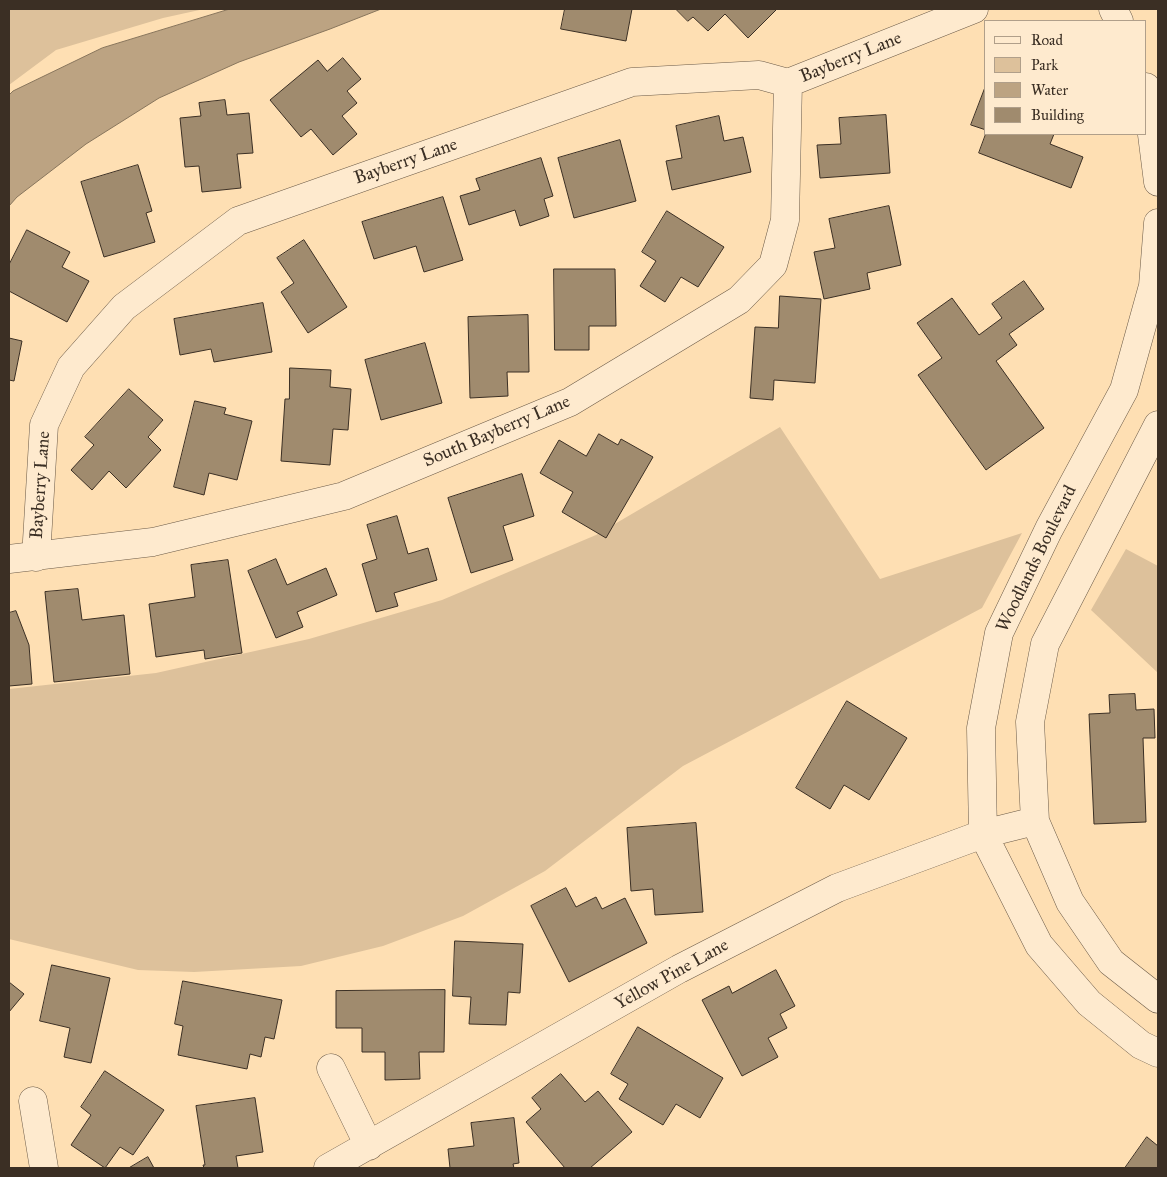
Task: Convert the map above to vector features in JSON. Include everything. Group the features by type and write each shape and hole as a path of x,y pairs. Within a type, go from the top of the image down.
{"street":[{"name":"Bayberry Lane","path":"36,557 44,425 71,367 124,306 238,221 632,82 759,75 788,83 974,9"},
{"name":"South Bayberry Lane","path":"9,559 153,542 344,496 570,402 739,300 774,265 785,220 788,83"},
{"path":"1147,96 1158,182"},
{"name":"Woodlands Boulevard","path":"1158,223 1153,286 1124,390 1049,529 999,633 981,728 983,834 1039,945 1089,1003 1141,1045 1158,1053"},
{"path":"1158,425 1045,644 1030,722 1035,821 1070,902 1111,962 1158,999"},
{"name":"Yellow Pine Lane","path":"328,1168 679,969 828,893 983,834 1035,821"},
{"path":"332,1068 368,1146"},
{"path":"33,1101 44,1168"}],"green space":[{"path":"9,9 204,9 163,18 56,50 9,85"},
{"path":"780,427 880,579 1022,533 982,608 683,766 545,871 463,916 383,946 301,966 194,972 138,970 9,939 9,689 156,673 309,639 442,600 596,535"},
{"path":"1126,549 1158,566 1158,673 1091,610"}],"water":[{"path":"230,9 381,9 239,62 159,98 86,144 17,197 9,206 9,95 13,91 102,48"}],"building":[{"path":"565,9 632,9 626,41 561,29"},
{"path":"676,9 776,10 748,38 725,14 708,31 693,17 688,21"},
{"path":"343,58 361,79 347,91 357,103 342,116 357,134 333,155 311,129 301,137 270,100 318,60 327,71"},
{"path":"984,90 984,129 971,125"},
{"path":"225,100 227,115 249,113 253,153 237,154 241,188 202,192 199,166 185,167 180,118 201,116 199,103"},
{"path":"886,115 890,173 820,178 817,145 841,144 839,118"},
{"path":"719,116 724,141 743,137 751,172 672,190 666,161 682,158 676,126"},
{"path":"986,135 1054,135 1050,144 1083,157 1071,188 979,153"},
{"path":"620,140 636,201 574,218 558,158"},
{"path":"541,158 553,196 544,199 549,216 520,226 515,210 469,225 460,196 480,190 476,179"},
{"path":"138,165 152,211 146,213 155,242 104,257 81,182"},
{"path":"443,197 463,260 424,272 416,246 374,259 362,222"},
{"path":"889,206 901,265 867,273 870,289 824,299 814,252 835,248 829,219"},
{"path":"667,211 724,247 698,287 681,277 665,302 640,286 656,261 642,252"},
{"path":"27,230 70,252 62,267 89,281 67,322 9,291 9,265"},
{"path":"304,240 347,307 308,333 281,292 294,283 277,258"},
{"path":"554,269 615,269 616,326 589,326 589,350 555,350"},
{"path":"1024,281 1044,309 1009,334 1017,345 996,361 1044,428 986,470 918,375 942,358 917,323 952,298 979,335 1002,318 992,304"},
{"path":"780,296 821,299 815,383 774,380 773,400 750,398 755,327 778,328"},
{"path":"263,303 272,352 214,362 211,349 180,355 174,319"},
{"path":"528,315 529,372 507,372 508,396 470,398 468,317"},
{"path":"9,338 22,341 14,381 9,380"},
{"path":"425,343 442,403 381,420 365,360"},
{"path":"290,368 331,370 330,387 351,389 348,430 333,429 330,465 281,461 285,399 289,399"},
{"path":"129,389 163,420 148,437 161,450 126,488 109,471 92,490 71,470 94,445 85,437"},
{"path":"195,401 226,408 224,414 252,421 237,480 209,473 204,495 174,487"},
{"path":"599,434 618,445 621,439 653,457 606,538 562,512 573,492 540,473 559,440 586,456"},
{"path":"522,474 534,516 503,526 513,560 471,573 448,498"},
{"path":"397,516 408,554 428,548 437,580 394,593 398,606 376,612 362,564 377,559 367,525"},
{"path":"276,559 287,585 326,568 337,595 297,612 303,627 276,638 248,571"},
{"path":"228,560 242,653 205,659 204,650 156,657 149,604 195,597 191,565"},
{"path":"78,589 82,620 124,615 130,674 54,682 45,592"},
{"path":"16,611 29,645 32,684 9,686 9,613"},
{"path":"1135,694 1136,710 1154,709 1155,738 1143,738 1146,822 1094,824 1089,714 1110,713 1109,695"},
{"path":"847,701 907,738 869,800 844,785 830,809 796,788"},
{"path":"696,823 703,912 655,915 653,889 631,891 627,828"},
{"path":"566,888 576,907 596,897 602,909 625,898 647,943 569,982 531,906"},
{"path":"455,941 523,944 520,993 508,992 506,1025 469,1024 471,997 453,996"},
{"path":"52,965 110,978 91,1063 64,1057 70,1028 40,1021"},
{"path":"776,970 795,1006 780,1014 787,1028 768,1038 778,1057 742,1076 702,1000 729,986 732,993"},
{"path":"183,981 282,1000 274,1039 265,1037 261,1057 250,1054 247,1069 178,1055 183,1026 175,1024"},
{"path":"9,982 24,994 9,1012"},
{"path":"445,990 444,1052 419,1052 420,1079 385,1080 385,1052 362,1052 362,1028 336,1028 336,991"},
{"path":"638,1027 723,1078 700,1118 676,1104 663,1125 619,1099 628,1084 611,1074"},
{"path":"105,1071 164,1110 133,1155 120,1147 105,1168 71,1145 91,1115 81,1107"},
{"path":"561,1074 585,1102 598,1091 632,1132 590,1168 565,1168 526,1122 541,1109 532,1098"},
{"path":"255,1098 263,1152 236,1156 238,1168 204,1168 196,1106"},
{"path":"514,1118 519,1163 513,1164 514,1168 450,1168 448,1149 474,1146 471,1123"},
{"path":"1147,1137 1158,1146 1158,1168 1125,1168"},
{"path":"148,1157 154,1168 129,1168"}]}
